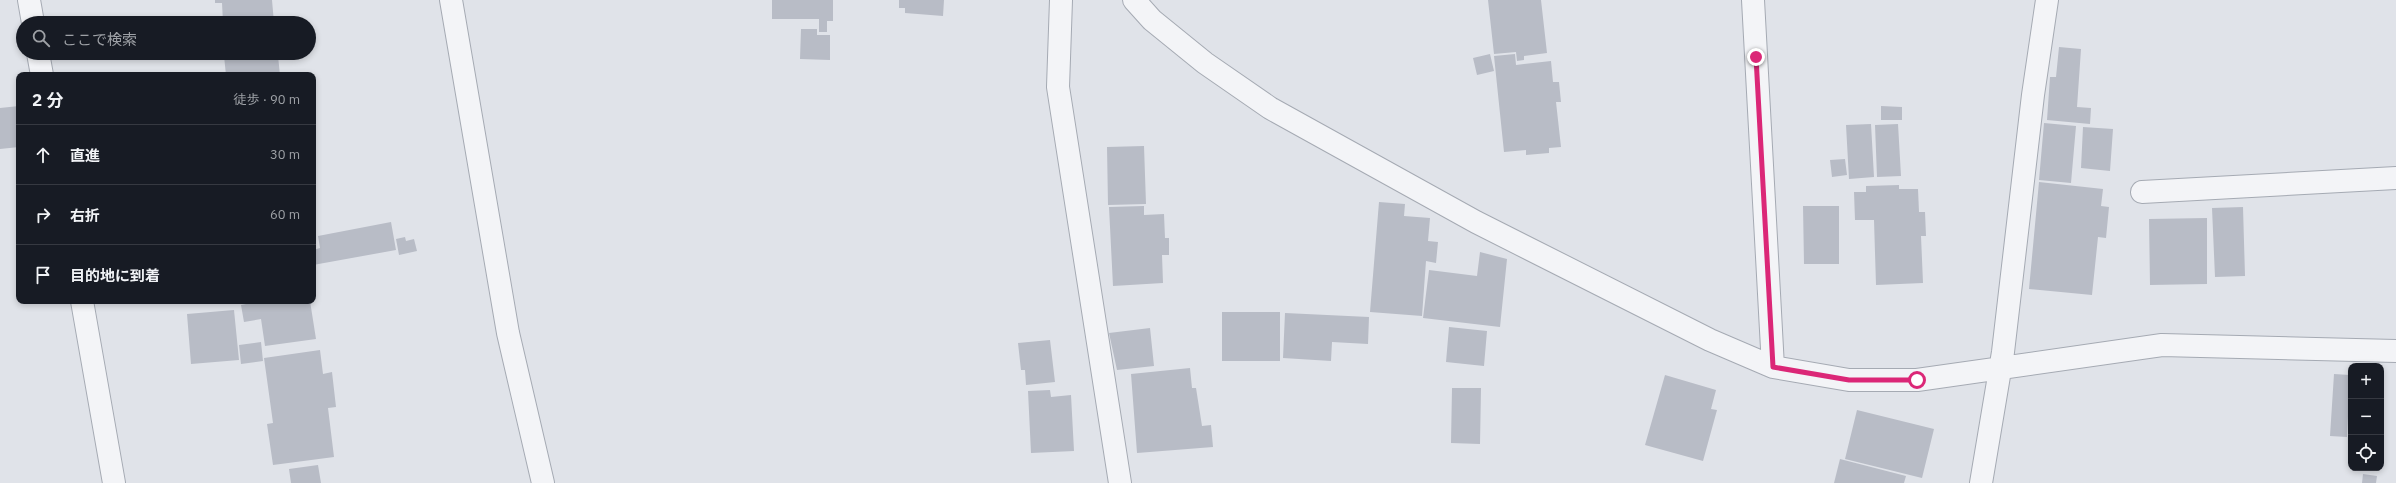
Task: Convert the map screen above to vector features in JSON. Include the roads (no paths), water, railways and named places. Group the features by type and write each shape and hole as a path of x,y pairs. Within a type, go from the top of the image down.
{"street":[{"path":"28,0 31,16"},
{"path":"451,0 508,332 543,483"},
{"path":"1061,0 1058,87 1120,483"},
{"path":"1134,0 1152,20 1204,63 1270,108 1476,222 1710,340 1773,367 1849,380 1917,380 2162,345 2396,351"},
{"path":"1753,0 1773,367"},
{"path":"1980,483 2000,369 2032,103 2047,0"},
{"path":"39,60 41,72"},
{"path":"2142,192 2396,178"},
{"path":"83,304 114,483"}]}
